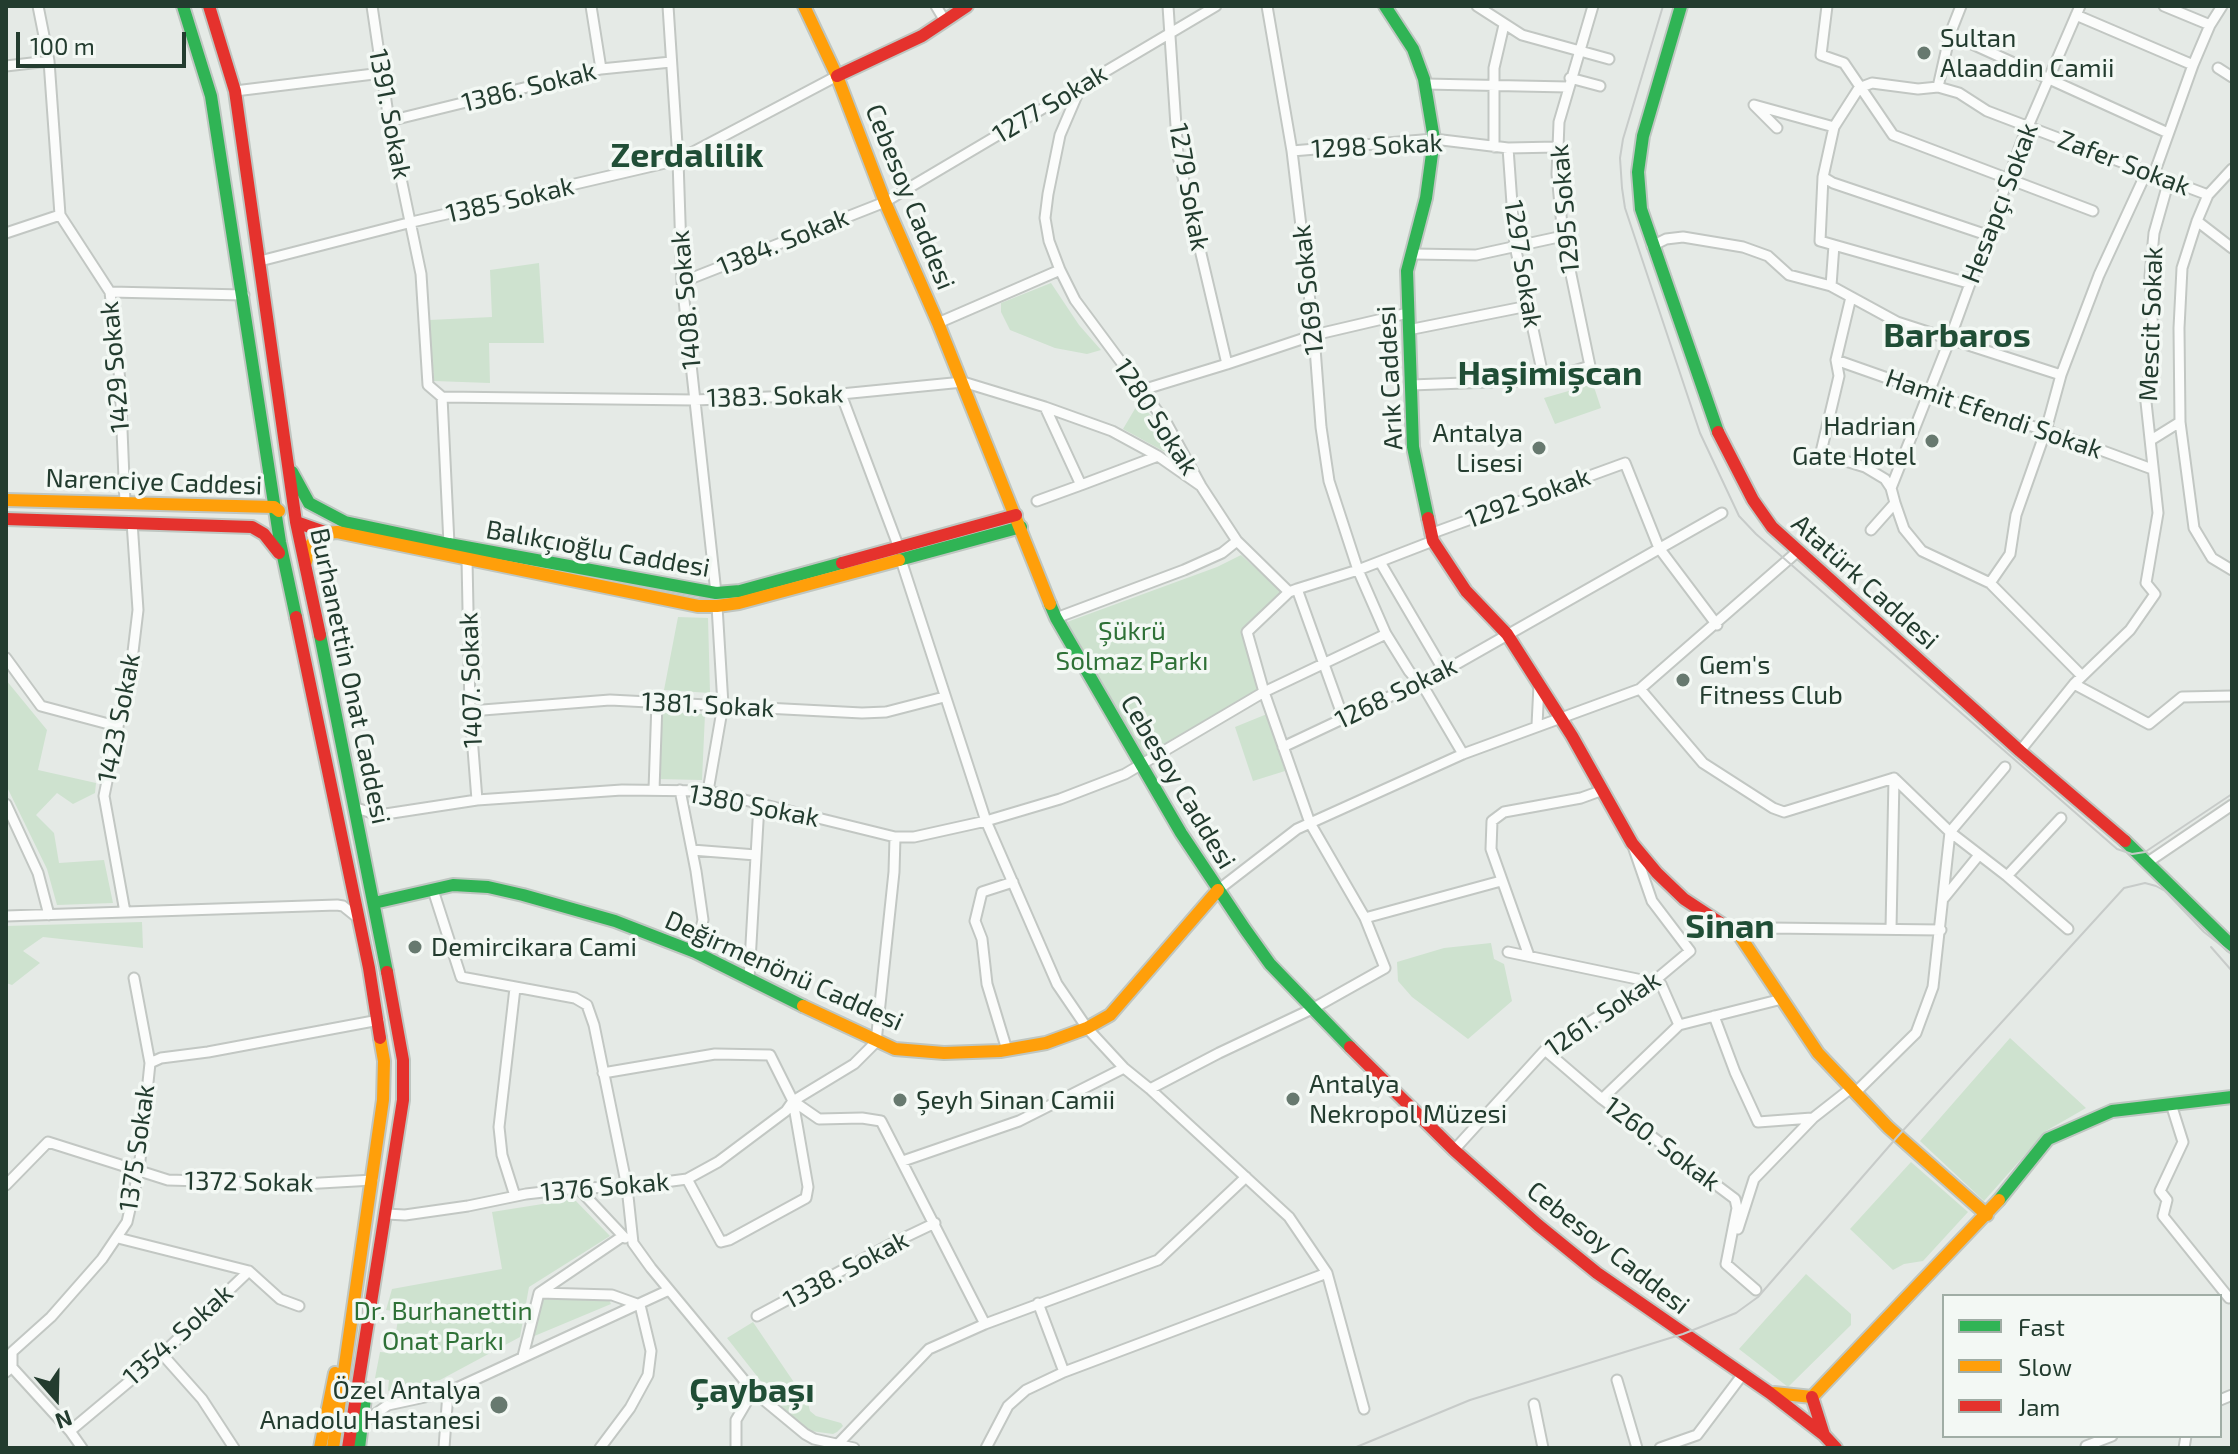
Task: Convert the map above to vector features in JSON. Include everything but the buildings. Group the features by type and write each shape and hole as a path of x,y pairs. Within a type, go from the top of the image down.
{"main road":[{"name":"Burhanettin Onat Caddesi","path":"183,6 211,96 283,560 379,1020 384,1061 383,1100 373,1180 346,1355"},
{"name":"Burhanettin Onat Caddesi","path":"209,6 235,91 304,569 356,808 403,1060 403,1100 348,1448"},
{"name":"Cebesoy Caddesi","path":"804,6 837,76 885,202 963,382 1056,618 1218,890 1270,964 1454,1150 1585,1264 1770,1393 1836,1448"},
{"path":"837,76 922,36 967,6"},
{"name":"Arık Caddesi","path":"1385,6 1413,49 1425,84 1434,139 1426,198 1407,271 1413,447 1432,538 1466,591 1507,634 1632,843 1684,899 1740,936"},
{"name":"Atatürk Caddesi","path":"1681,6 1641,150 1639,195 1652,246 1717,429 1753,500 1772,527 1797,552 2148,862 2232,946"},
{"name":"Balıkçıoğlu Caddesi","path":"288,464 309,503 332,517 717,600"},
{"name":"Narenciye Caddesi","path":"6,500 274,507 296,522"},
{"name":"Narenciye Caddesi","path":"6,519 252,527 272,542 283,560"},
{"name":"Balıkçıoğlu Caddesi","path":"296,522 327,533 358,535 698,606 740,591 900,554 1018,521"},
{"path":"304,569 309,547 327,533"},
{"name":"Değirmenönü Caddesi","path":"374,903 453,885 488,887 523,895 615,921 695,952 876,1042 895,1049 944,1053 1007,1050 1046,1043 1087,1028 1110,1015 1218,890"},
{"path":"1740,936 1818,1053 1893,1131 1987,1215"},
{"path":"1812,1397 1987,1215 2048,1139 2112,1111 2232,1097"},
{"path":"320,1448 335,1371 346,1355"},
{"path":"333,1448 346,1355"},
{"name":"Burhanettin Onat Caddesi","path":"359,1448 367,1376 364,1357"},
{"path":"1770,1393 1812,1397"},
{"path":"1812,1397 1824,1435"}],"street":[{"name":"1429 Sokak","path":"38,6 49,61 60,215 110,292 120,381 125,503"},
{"name":"1391. Sokak","path":"372,6 389,121 412,222"},
{"path":"591,6 601,69"},
{"name":"1408. Sokak","path":"668,6 682,282 717,600 723,705 708,791"},
{"path":"936,6 945,21"},
{"name":"1279 Sokak","path":"1168,6 1178,156 1227,364"},
{"name":"1277 Sokak","path":"885,202 1216,6"},
{"name":"1269 Sokak","path":"1267,6 1292,151 1329,481 1358,570 1386,634 1463,754"},
{"path":"1477,6 1504,25 1535,40 1609,59"},
{"name":"1295 Sokak","path":"1544,380 1590,366 1563,236 1557,147 1559,122 1569,82 1593,6"},
{"path":"1827,6 1821,55 1844,63 1893,135 2093,211"},
{"path":"2164,6 2210,25"},
{"path":"1990,583 2010,554 2016,515 2046,430 2061,375 2099,275 2168,133 2210,25 2222,6"},
{"path":"1938,87 1959,7"},
{"path":"2078,10 2193,65"},
{"name":"Hesapçı Sokak","path":"1891,488 2008,180 2078,10"},
{"path":"1494,147 1496,56 1504,25"},
{"path":"1950,34 2168,133"},
{"path":"6,66 49,61"},
{"name":"1386. Sokak","path":"389,121 601,69 671,62"},
{"path":"2218,68 2232,77"},
{"path":"235,91 382,73"},
{"name":"1385 Sokak","path":"260,261 678,160 837,76"},
{"path":"1425,84 1494,86 1569,82 1600,86"},
{"name":"Zafer Sokak","path":"1859,88 1872,83 1918,89 1938,87 1959,93 1987,111 2208,195"},
{"name":"1280 Sokak","path":"1081,86 1060,135 1045,218 1049,241 1060,270 1075,300 1167,424 1201,486 1237,541 1293,590 1344,720"},
{"path":"1859,88 1834,127 1823,177 1820,241 1968,283"},
{"path":"1777,128 1754,105 1834,127"},
{"name":"1298 Sokak","path":"1292,151 1434,139 1508,148 1557,147"},
{"name":"1297 Sokak","path":"1508,148 1515,246 1544,380"},
{"path":"2232,169 2208,195 2197,221 2182,268 2179,328 2180,422 2194,528 2212,558 2232,570"},
{"path":"1823,177 1987,235"},
{"name":"Mescit Sokak","path":"2082,676 2130,630 2155,594 2146,583 2158,513 2146,402 2153,337 2150,276 2154,233 2169,180"},
{"name":"1384. Sokak","path":"682,282 885,202"},
{"path":"6,233 60,215"},
{"path":"2197,221 2232,248"},
{"path":"412,222 421,274 428,385 442,397 449,544"},
{"path":"1412,254 1476,255 1563,236"},
{"path":"1652,246 1666,239 1683,237 1743,247 1768,256 1789,275 1831,286 1897,322 2061,375"},
{"path":"1831,286 1834,245"},
{"path":"938,323 1060,270"},
{"path":"110,292 244,295"},
{"path":"1851,297 1836,360 1839,376 1821,452 1865,467 1885,479 1891,488 1904,529 1922,551 1990,583 2082,676 2020,751"},
{"path":"1408,330 1528,306"},
{"path":"1142,390 1314,335 1408,313"},
{"name":"Hamit Efendi Sokak","path":"1836,360 2152,469"},
{"path":"1411,385 1544,380"},
{"path":"963,382 1112,431 1158,456 1201,486"},
{"name":"1383. Sokak","path":"442,397 695,400 841,394 963,382"},
{"path":"841,394 900,554 986,821 1057,984 1087,1028 1124,1068 1289,1217 1315,1252 1327,1273 1364,1409"},
{"path":"1045,407 1081,485"},
{"path":"2151,440 2180,422"},
{"path":"1037,501 1158,456"},
{"name":"1292 Sokak","path":"1293,590 1380,562 1432,538 1625,463 1659,548"},
{"path":"1871,530 1895,503"},
{"name":"1268 Sokak","path":"1283,747 1420,684 1722,513"},
{"name":"1423 Sokak","path":"125,912 104,796 133,652 138,610 132,522"},
{"path":"1056,618 1184,570 1222,553 1237,541"},
{"path":"1659,548 1717,625"},
{"path":"1218,890 1297,829 1463,754 1640,689 1717,625 1797,552"},
{"name":"1407. Sokak","path":"467,559 470,711 477,800"},
{"path":"1380,562 1444,671"},
{"path":"1150,1089 1312,1009 1385,968 1365,918 1310,823 1264,692 1247,632 1293,590"},
{"name":"1380 Sokak","path":"356,808 379,815 477,800 622,790 708,791 895,837 914,837 986,821 1060,799 1142,766 1264,692 1386,634"},
{"path":"7,659 41,706 116,726"},
{"path":"2074,684 2149,724 2182,697 2232,696"},
{"path":"1537,725 1539,685"},
{"path":"1640,689 1703,763 1784,812 1894,778"},
{"name":"1381. Sokak","path":"470,711 610,700 874,713 944,697"},
{"path":"654,790 657,702"},
{"path":"1756,1290 1726,1264 1754,1179 1813,1118 1852,1091 1916,1033 1933,987 1950,832 2005,767"},
{"path":"1894,778 1950,832 2068,929"},
{"path":"1891,929 1894,778"},
{"path":"680,790 703,920 695,952"},
{"path":"1529,956 1491,849 1492,821 1504,812 1581,798 1603,790"},
{"path":"6,804 38,873 49,915"},
{"path":"749,979 759,804"},
{"path":"2148,862 2232,805"},
{"path":"2007,876 2061,818"},
{"path":"876,1042 895,837"},
{"name":"1261. Sokak","path":"1454,1150 1545,1050 1653,982 1690,951 1652,901 1632,843"},
{"path":"692,850 756,855"},
{"path":"1944,898 1979,855"},
{"path":"1365,918 1501,881"},
{"path":"1007,1050 987,984 982,939 975,921 982,892 1013,882"},
{"path":"433,890 461,977 575,998 587,1005 594,1025 627,1187 633,1243"},
{"path":"6,916 337,905 358,918"},
{"path":"1740,936 1748,930 1769,928 1941,930"},
{"path":"1508,952 1661,984 1679,1025"},
{"path":"134,978 150,1063"},
{"path":"515,988 499,1127 502,1155 515,1196"},
{"path":"1602,1099 1679,1025 1782,999"},
{"path":"1714,1016 1758,1122 1813,1118"},
{"name":"1375 Sokak","path":"8,1367 12,1352 51,1317 118,1238 132,1208 139,1170 150,1063 161,1058 379,1020"},
{"name":"1376 Sokak","path":"386,1214 405,1215 578,1188 627,1187 687,1179 718,1162 786,1111 793,1101 854,1064 876,1042"},
{"name":"1260. Sokak","path":"1545,1050 1602,1099 1735,1199 1737,1208 1726,1264"},
{"path":"603,1073 715,1054 770,1055 793,1101 808,1187 806,1198 721,1242 687,1179"},
{"path":"903,1161 1019,1121 1124,1068"},
{"path":"793,1101 819,1119 881,1121 985,1324"},
{"path":"2171,1104 2183,1142 2160,1191 2167,1200 2163,1216 2231,1300"},
{"name":"1372 Sokak","path":"6,1185 48,1142 168,1180 303,1184 373,1180"},
{"path":"839,1443 929,1349 1038,1303 1158,1260 1246,1177"},
{"path":"578,1188 633,1243 753,1391 817,1443 839,1443 854,1448"},
{"name":"1338. Sokak","path":"757,1316 935,1223"},
{"path":"523,1356 539,1293 623,1236"},
{"path":"118,1238 249,1271 280,1299 299,1306"},
{"name":"1354. Sokak","path":"70,1431 162,1354 249,1271"},
{"path":"986,1448 1008,1406 1026,1390 1064,1372 1327,1273"},
{"path":"364,1422 388,1405 448,1392 669,1290"},
{"path":"539,1293 612,1295 640,1305"},
{"path":"1038,1303 1064,1372"},
{"path":"600,1448 630,1408 648,1375 651,1351 640,1305"},
{"path":"162,1354 202,1399 234,1448"},
{"path":"8,1367 70,1431 82,1448"},
{"path":"1660,1448 1697,1435 1743,1374"},
{"path":"1617,1380 1637,1448"},
{"path":"736,1448 736,1420 753,1391"},
{"path":"444,1448 448,1392"},
{"path":"1534,1404 1543,1448"},
{"path":"2086,1447 2107,1438"}],"green space":[{"path":"539,263 544,343 489,343 490,383 434,381 429,320 492,317 490,270"},
{"path":"1051,283 1079,325 1101,350 1087,354 1055,348 1010,330 1001,312 1001,303"},
{"path":"1593,384 1601,408 1555,424 1544,398"},
{"path":"1139,402 1160,426 1176,458 1123,429"},
{"name":"Şükrü Solmaz Parkı","path":"1241,555 1282,592 1241,631 1259,690 1143,760 1067,622 1217,567"},
{"path":"678,617 708,618 710,693 664,690"},
{"path":"6,680 47,730 38,770 96,783 95,793 73,804 57,793 36,815 54,833 59,863 104,860 113,903 57,905 47,869 6,785"},
{"path":"660,712 705,714 702,780 657,779"},
{"path":"1267,714 1285,771 1253,781 1235,727"},
{"path":"142,922 143,948 43,937 23,951 40,963 12,985 6,983 6,926"},
{"path":"1491,943 1494,959 1504,964 1512,1001 1468,1039 1412,997 1398,981 1397,962 1444,948"},
{"path":"2010,1038 2086,1108 2046,1131 1984,1201 1920,1141"},
{"path":"1911,1162 1968,1212 1923,1261 1904,1264 1893,1270 1850,1229"},
{"name":"Dr. Burhanettin Onat Parkı","path":"574,1199 610,1236 529,1287 520,1337 440,1380 388,1391 389,1380 375,1378 380,1352 393,1353 399,1312 386,1310 392,1289 502,1269 492,1212"},
{"path":"1806,1274 1851,1314 1851,1325 1788,1387 1739,1349"},
{"path":"542,1299 609,1300 611,1304 532,1337 538,1304"},
{"path":"753,1322 808,1403 810,1411 816,1416 841,1423 843,1426 837,1432 811,1431 782,1408 727,1338"}],"tram line":[{"path":"1663,6 1623,139 1620,158 1622,188 1625,208 1700,433 1739,516 2117,849 2132,854 2145,852 2232,794"},
{"path":"1354,1448 1470,1400 1683,1334 1736,1313 1758,1297 1898,1136 2124,888 2145,883 2165,891 2204,932 2232,954"},
{"path":"2211,947 2232,971"}],"traffic: fast":[{"path":"183,6 211,96 280,542 296,617"},
{"path":"1385,6 1413,49 1424,79 1434,139 1426,198 1407,271 1413,447 1428,518"},
{"path":"1681,6 1643,136 1638,172 1641,209 1718,432"},
{"path":"292,472 309,503 345,522 716,593 740,591 842,563"},
{"path":"899,560 1021,527"},
{"path":"1050,604 1181,833 1245,929 1270,964 1350,1047"},
{"path":"320,635 387,972"},
{"path":"2125,841 2232,946"},
{"path":"374,903 453,885 488,887 523,895 615,921 695,952 803,1006"},
{"path":"1999,1200 2048,1139 2112,1111 2232,1097"},
{"path":"359,1448 366,1389"}],"traffic: slow":[{"path":"804,6 837,76 885,202 938,323 1050,604"},
{"path":"6,500 274,507 279,511"},
{"path":"306,562 309,547 315,540 327,533 337,532 698,606 717,606 739,603 899,560"},
{"path":"803,1006 895,1049 944,1053 1000,1051 1046,1043 1087,1028 1110,1015 1218,890"},
{"path":"1722,924 1740,936 1818,1053 1888,1127 1987,1215"},
{"path":"333,1448 383,1100 384,1061 380,1038"},
{"path":"1774,1393 1812,1397 1999,1200"},
{"path":"320,1448 335,1373"}],"traffic: jam":[{"path":"209,6 235,91 296,522 320,635"},
{"path":"837,76 922,36 967,6"},
{"path":"1718,432 1753,500 1772,527 2020,751 2125,841"},
{"path":"842,563 1016,515"},
{"path":"1428,518 1433,541 1466,591 1507,634 1572,736 1632,843 1684,899 1722,924"},
{"path":"6,519 252,527 264,534 279,553"},
{"path":"296,522 327,533"},
{"path":"296,617 369,968 380,1038"},
{"path":"348,1448 403,1100 403,1060 387,972"},
{"path":"1350,1047 1454,1150 1538,1225 1597,1273 1770,1393 1836,1448"},
{"path":"1812,1397 1824,1435"}],"place":[{"name":"Sultan Alaaddin Camii","path":"1924,53"},
{"name":"Hadrian Gate Hotel","path":"1932,441"},
{"name":"Antalya Lisesi","path":"1539,448"},
{"name":"Gem's Fitness Club","path":"1683,680"},
{"name":"Demircikara Cami","path":"415,947"},
{"name":"Antalya Nekropol Müzesi","path":"1293,1099"},
{"name":"Şeyh Sinan Camii","path":"900,1100"},
{"name":"Özel Antalya Anadolu Hastanesi","path":"499,1405"}],"district":[{"name":"Zerdalilik","path":"687,156"},
{"name":"Barbaros","path":"1957,336"},
{"name":"Haşimişcan","path":"1550,374"},
{"name":"Sinan","path":"1730,927"},
{"name":"Çaybaşı","path":"752,1391"}]}
